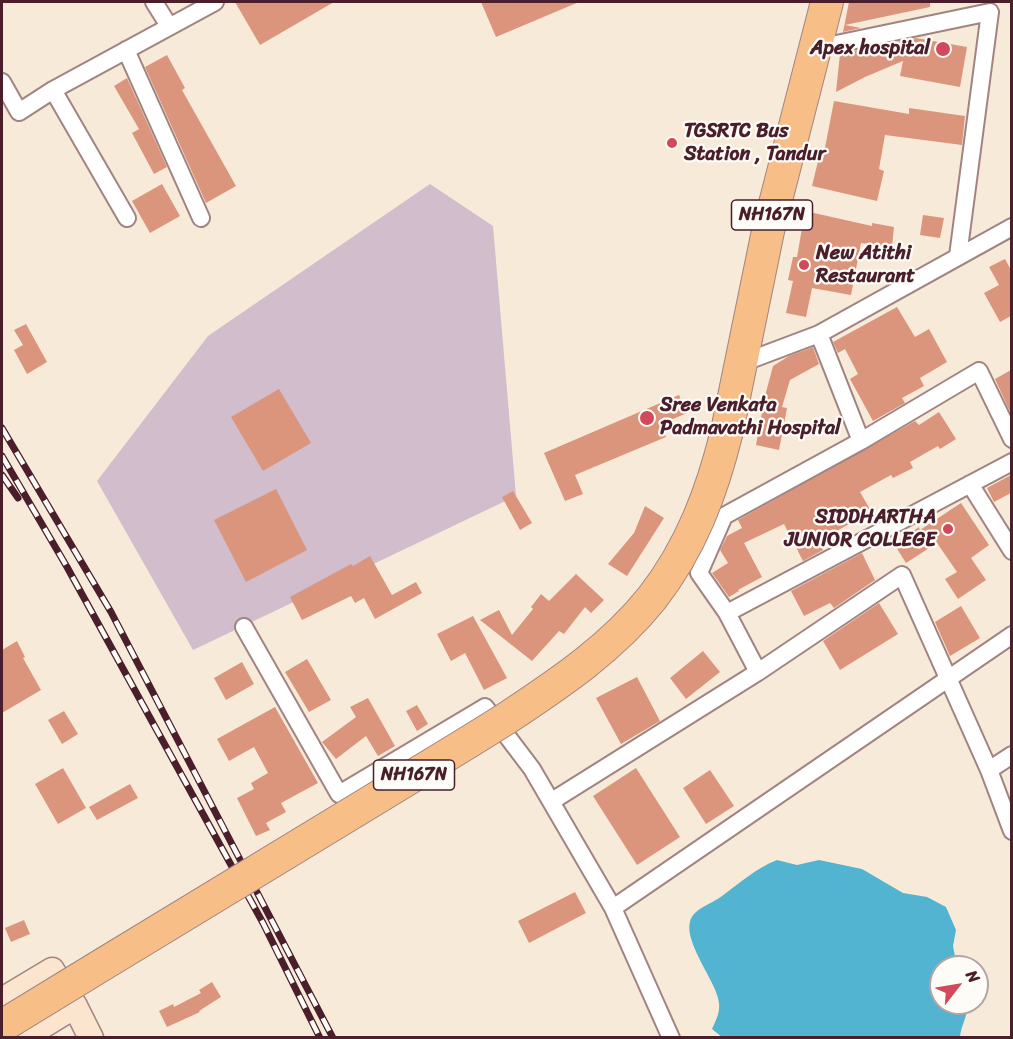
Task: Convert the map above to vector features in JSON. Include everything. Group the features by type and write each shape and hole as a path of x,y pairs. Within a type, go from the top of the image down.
{"highway":[{"name":"NH167N","path":"2,1026 466,744 559,683 595,657 624,630 651,598 676,565 695,529 718,469 768,231 827,2"}],"main road":[{"path":"2,1000 52,970 75,1006 91,1038"},
{"path":"23,1038 75,1006"}],"street":[{"path":"154,2 169,26"},
{"path":"2,82 19,112 53,90 215,2"},
{"path":"817,48 990,12 958,256"},
{"path":"126,50 201,218"},
{"path":"53,90 127,218"},
{"path":"742,363 819,334 1011,227"},
{"path":"819,334 861,441"},
{"path":"758,672 727,613 699,573 724,516 861,441 979,371 1011,439"},
{"path":"727,613 1011,462"},
{"path":"970,484 1011,551"},
{"path":"552,801 758,672 902,575 989,770 1011,831"},
{"path":"244,627 339,794 485,707 512,740 552,801 613,908 671,1038"},
{"path":"613,908 1011,635"},
{"path":"989,770 1011,755"}],"shaded area":[{"path":"430,184 493,226 516,496 193,650 97,481 208,336"}],"water":[{"path":"777,860 797,865 819,860 862,869 903,893 927,897 946,907 956,930 953,946 955,955 929,955 929,1015 966,1015 960,1037 723,1038 712,1029 719,1003 712,982 693,944 690,922 695,913 769,863"}],"building":[{"path":"235,2 334,2 260,45"},
{"path":"481,2 579,2 496,37"},
{"path":"849,2 930,2 930,7 845,25 861,28 843,32"},
{"path":"916,38 967,47 960,87 900,76 903,61 836,92 840,54"},
{"path":"167,55 185,88 182,90 236,186 206,203 145,67"},
{"path":"127,78 167,167 154,174 132,133 139,129 114,86"},
{"path":"834,101 909,114 909,108 965,116 962,145 885,135 879,169 884,171 877,201 812,186 819,157 823,158"},
{"path":"162,184 180,216 150,233 132,201"},
{"path":"805,211 872,226 872,223 894,227 892,247 861,243 851,295 812,288 806,317 786,313 793,281 788,280 793,257 797,257"},
{"path":"923,215 944,218 940,238 920,235"},
{"path":"1005,259 1011,270 1011,316 1000,322 984,293 999,285 989,267"},
{"path":"897,307 915,337 929,329 947,362 920,378 924,386 902,398 905,403 873,421 850,379 858,374 845,349 838,353 833,342"},
{"path":"26,324 47,362 27,374 14,350 23,345 14,330"},
{"path":"813,347 819,364 790,380 782,407 787,408 779,450 756,445 773,366 789,356"},
{"path":"1011,370 1011,414 995,379"},
{"path":"279,389 311,443 263,471 231,417"},
{"path":"679,395 687,413 661,424 666,437 575,475 583,494 565,501 544,453"},
{"path":"939,412 956,439 910,462 913,468 893,478 891,475 860,492 874,516 861,524 858,519 819,541 823,550 803,561 784,524 744,543 762,577 729,597 712,573 728,563 720,550 727,536 742,528 738,520 915,421 919,425"},
{"path":"1011,475 1011,493 994,502 987,488"},
{"path":"276,489 307,550 246,582 214,520"},
{"path":"513,491 532,523 520,530 502,497"},
{"path":"961,503 989,545 971,558 986,580 958,599 945,579 957,572 937,543 906,563 894,544"},
{"path":"645,506 664,518 627,576 608,564 634,533"},
{"path":"862,553 875,580 834,608 830,603 804,616 791,591"},
{"path":"370,556 392,595 416,582 422,593 375,619 364,598 355,603 351,596 302,620 290,597"},
{"path":"576,574 604,600 591,613 585,607 564,634 559,631 532,661 480,620 499,610 512,635 533,609 531,607 541,594 549,601"},
{"path":"879,603 898,634 840,670 823,641"},
{"path":"961,606 980,638 950,656 935,622"},
{"path":"473,616 507,678 484,690 465,653 451,661 437,634"},
{"path":"17,641 25,657 23,658 41,690 2,713 2,650"},
{"path":"703,651 720,672 686,699 670,678"},
{"path":"307,659 331,700 309,712 285,672"},
{"path":"242,662 254,684 226,700 214,678"},
{"path":"637,677 660,721 621,744 596,698"},
{"path":"368,698 395,746 378,756 366,736 336,759 322,742 356,717 350,707"},
{"path":"417,705 428,724 417,731 406,711"},
{"path":"275,707 318,783 281,803 286,812 266,823 270,830 256,836 237,798 254,789 251,783 268,773 254,747 229,761 217,739"},
{"path":"64,711 78,734 62,744 48,720"},
{"path":"63,768 86,808 58,824 35,784"},
{"path":"636,768 680,837 637,865 593,796"},
{"path":"710,770 734,806 706,824 683,788"},
{"path":"130,784 138,798 97,820 89,807"},
{"path":"575,892 586,913 529,943 518,921"},
{"path":"24,920 30,934 11,942 5,928"},
{"path":"212,982 221,997 200,1012 167,1027 159,1011 173,1004 174,1007 201,993 199,990"}],"railway":[{"path":"2,428 111,612 333,1038"},
{"path":"2,456 67,567 263,923 320,1038"},
{"path":"2,475 18,498"}],"place":[{"name":"Apex hospital","path":"943,49"},
{"name":"TGSRTC Bus Station , Tandur","path":"672,143"},
{"name":"New Atithi Restaurant","path":"804,265"},
{"name":"Sree Venkata Padmavathi Hospital","path":"647,418"},
{"name":"SIDDHARTHA JUNIOR COLLEGE","path":"948,529"}]}
